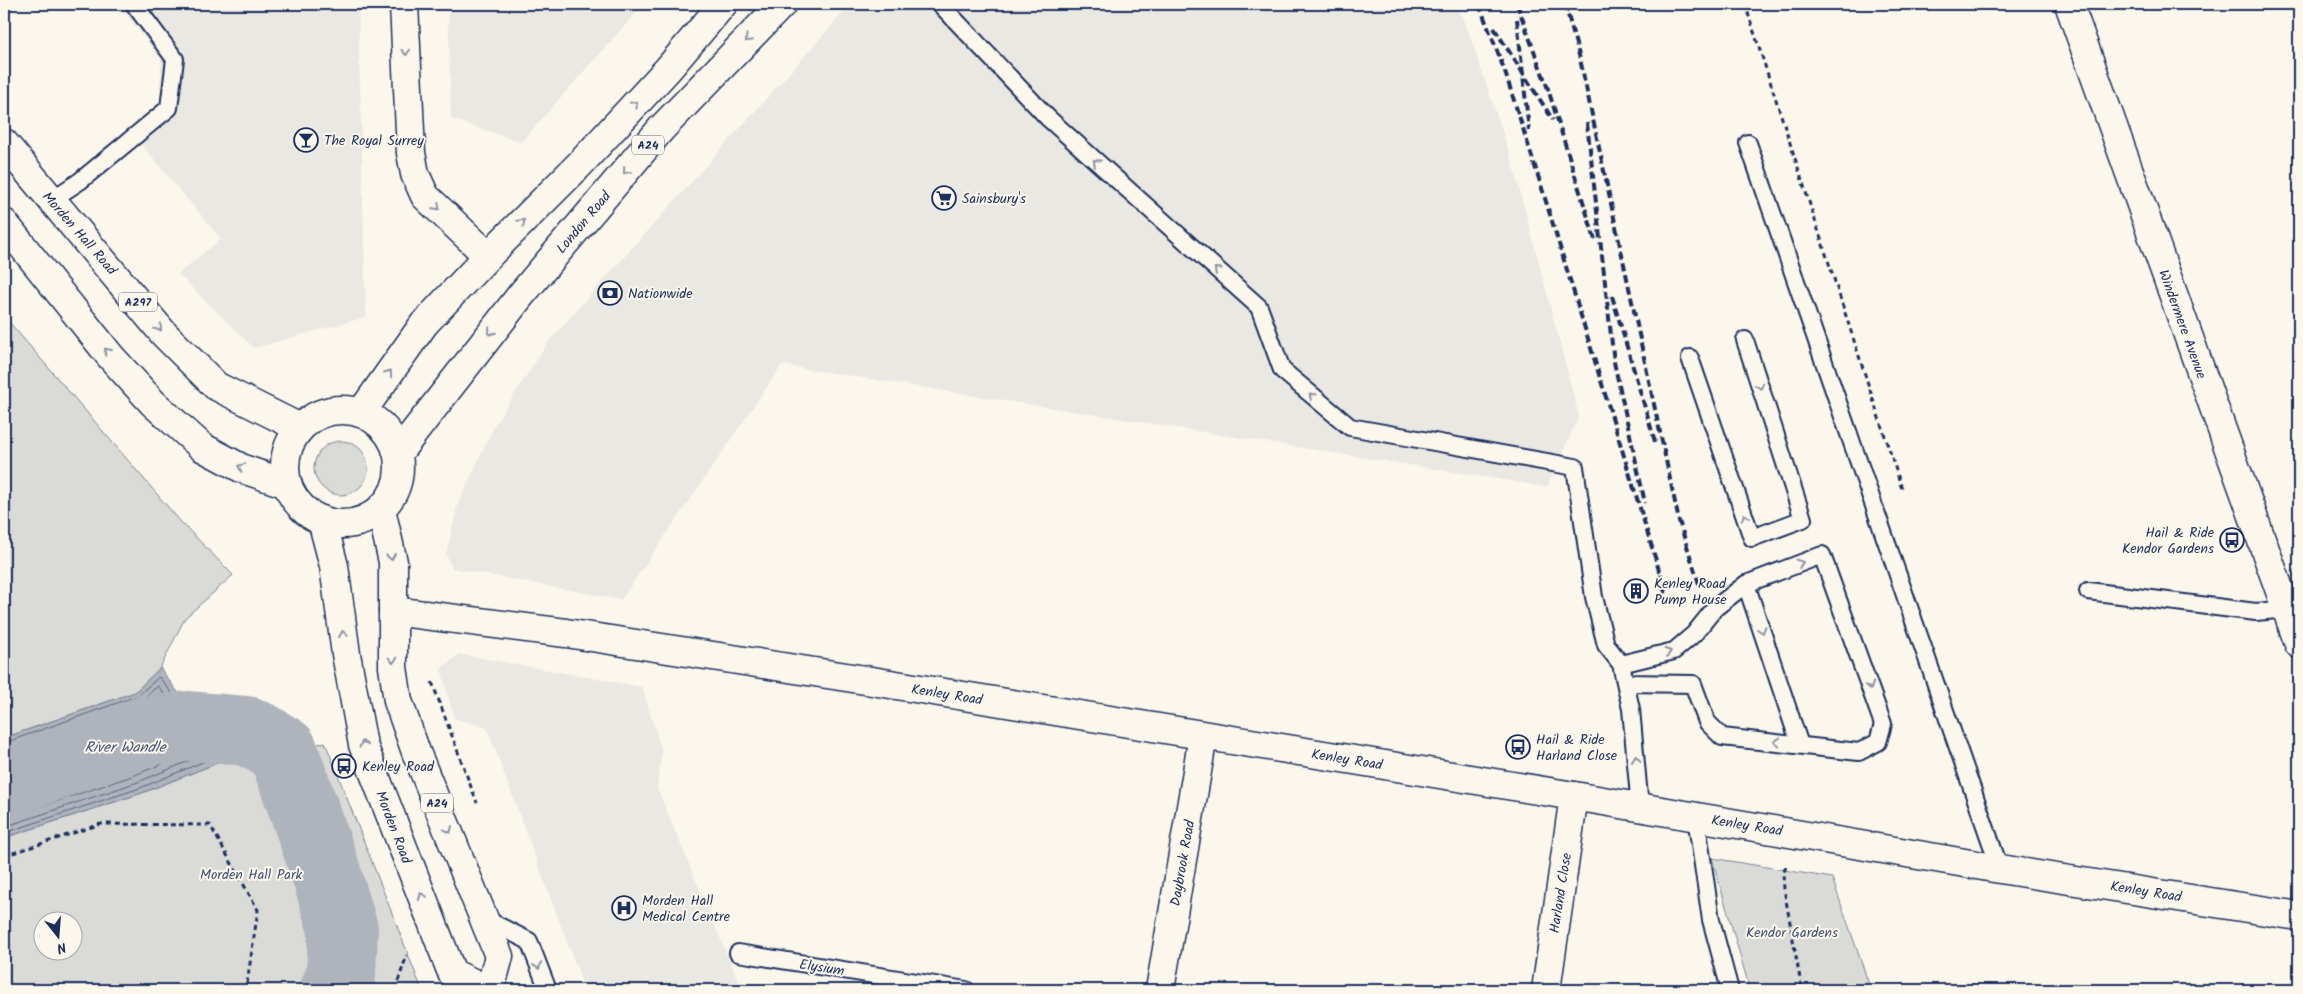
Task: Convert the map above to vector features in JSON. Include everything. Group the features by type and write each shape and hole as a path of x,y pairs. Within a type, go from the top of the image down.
{"main road":[{"path":"404,4 411,153 415,174 425,196 488,256"},
{"name":"A24","path":"361,413 424,324 488,256 580,164 668,69 724,4"},
{"name":"London Road","path":"398,453 502,318 661,129 782,4"},
{"name":"Windermere Avenue","path":"2069,4 2295,627"},
{"name":"Morden Hall Road","path":"4,143 164,334 216,386 300,428"},
{"path":"4,223 111,357 153,403 202,447 243,469 287,484"},
{"path":"348,410 361,413 372,418 388,433 398,453 399,469 397,482 390,498 381,509 364,520 346,524 322,520 307,513 296,501 287,484 284,463 288,448 300,428 312,418 328,411 348,410"},
{"name":"Morden Road","path":"322,520 334,566 347,663 362,745 452,973 489,990 499,956 416,752 398,701 392,666 393,562 381,509"},
{"name":"Kenley Road","path":"393,611 614,640 1574,796 2000,869 2299,916"},
{"name":"Daybrook Road","path":"1160,990 1203,736"},
{"name":"Harland Close","path":"1546,990 1574,796"}],"lane":[{"path":"51,200 80,180 169,108 175,59 134,4"},
{"path":"940,4 1048,118 1259,307 1282,370 1350,428 1575,467 1594,597 1606,645 1621,664 1626,682 1631,709 1640,808"},
{"path":"1748,143 1967,769 2000,869"},
{"path":"1690,358 1752,538 1803,519 1744,340"},
{"path":"1621,664 1674,651 1694,634 1715,608 1746,584 1822,555 1883,724 1878,742 1858,752 1722,737 1707,722 1693,684 1626,682"},
{"path":"1746,584 1800,745"},
{"path":"2088,591 2256,612 2295,627"},
{"path":"1696,817 1711,920 1730,990"},
{"path":"485,919 530,941 548,990"},
{"name":"Elysium","path":"738,953 966,990"}],"path":[{"path":"1745,4 1904,498"},
{"path":"429,673 479,810"},
{"path":"4,856 100,824 210,826 258,910 246,990"},
{"path":"1787,864 1783,872 1784,889 1802,990"},
{"path":"395,990 407,954"}],"shaded area":[{"path":"118,4 358,4 366,317 254,348 178,274 221,239 129,130 160,106 161,59"},
{"path":"448,4 644,4 521,142 451,119"},
{"path":"851,4 1456,4 1465,22 1511,157 1579,416 1547,487 782,365 621,600 452,568 446,555 457,507 495,424 549,341"},
{"path":"459,654 642,687 662,751 657,788 742,990 585,990 487,728 454,718 441,669"}],"green space":[{"path":"4,316 180,521 233,575 185,618 160,668 135,692 4,738"},
{"path":"336,441 346,441 356,445 364,453 368,468 364,483 356,491 346,495 336,495 326,491 318,483 314,473 314,463 318,453 326,445"},
{"name":"Morden Hall Park","path":"325,742 422,990 4,990 4,838 142,793 250,750 296,750"},
{"name":"Kendor Gardens","path":"1712,858 1832,878 1871,990 1750,990"}],"water":[{"name":"River Wandle","path":"160,668 199,721 247,731 250,750 142,793 4,838 4,738 135,692"}],"waterway":[{"path":"4,784 144,731 189,726 247,731 283,751 324,866 343,929 341,974 335,990"}],"railway":[{"path":"1479,4 1504,69 1540,182 1662,580"},
{"path":"1517,4 1548,89 1596,243"},
{"path":"1565,4 1580,59 1679,521 1699,584"},
{"path":"1517,19 1529,131"},
{"path":"1494,28 1553,120"},
{"path":"1587,123 1614,362 1645,503"},
{"path":"1612,296 1656,445"},
{"path":"1661,574 1666,597"}],"place":[{"name":"The Royal Surrey","path":"306,140"},
{"name":"Sainsbury's","path":"944,198"},
{"name":"Nationwide","path":"610,293"},
{"name":"Hail & Ride Kendor Gardens","path":"2232,540"},
{"name":"Kenley Road Pump House","path":"1636,591"},
{"name":"Hail & Ride Harland Close","path":"1518,747"},
{"name":"Kenley Road","path":"344,766"},
{"name":"Morden Hall Medical Centre","path":"624,908"}]}
